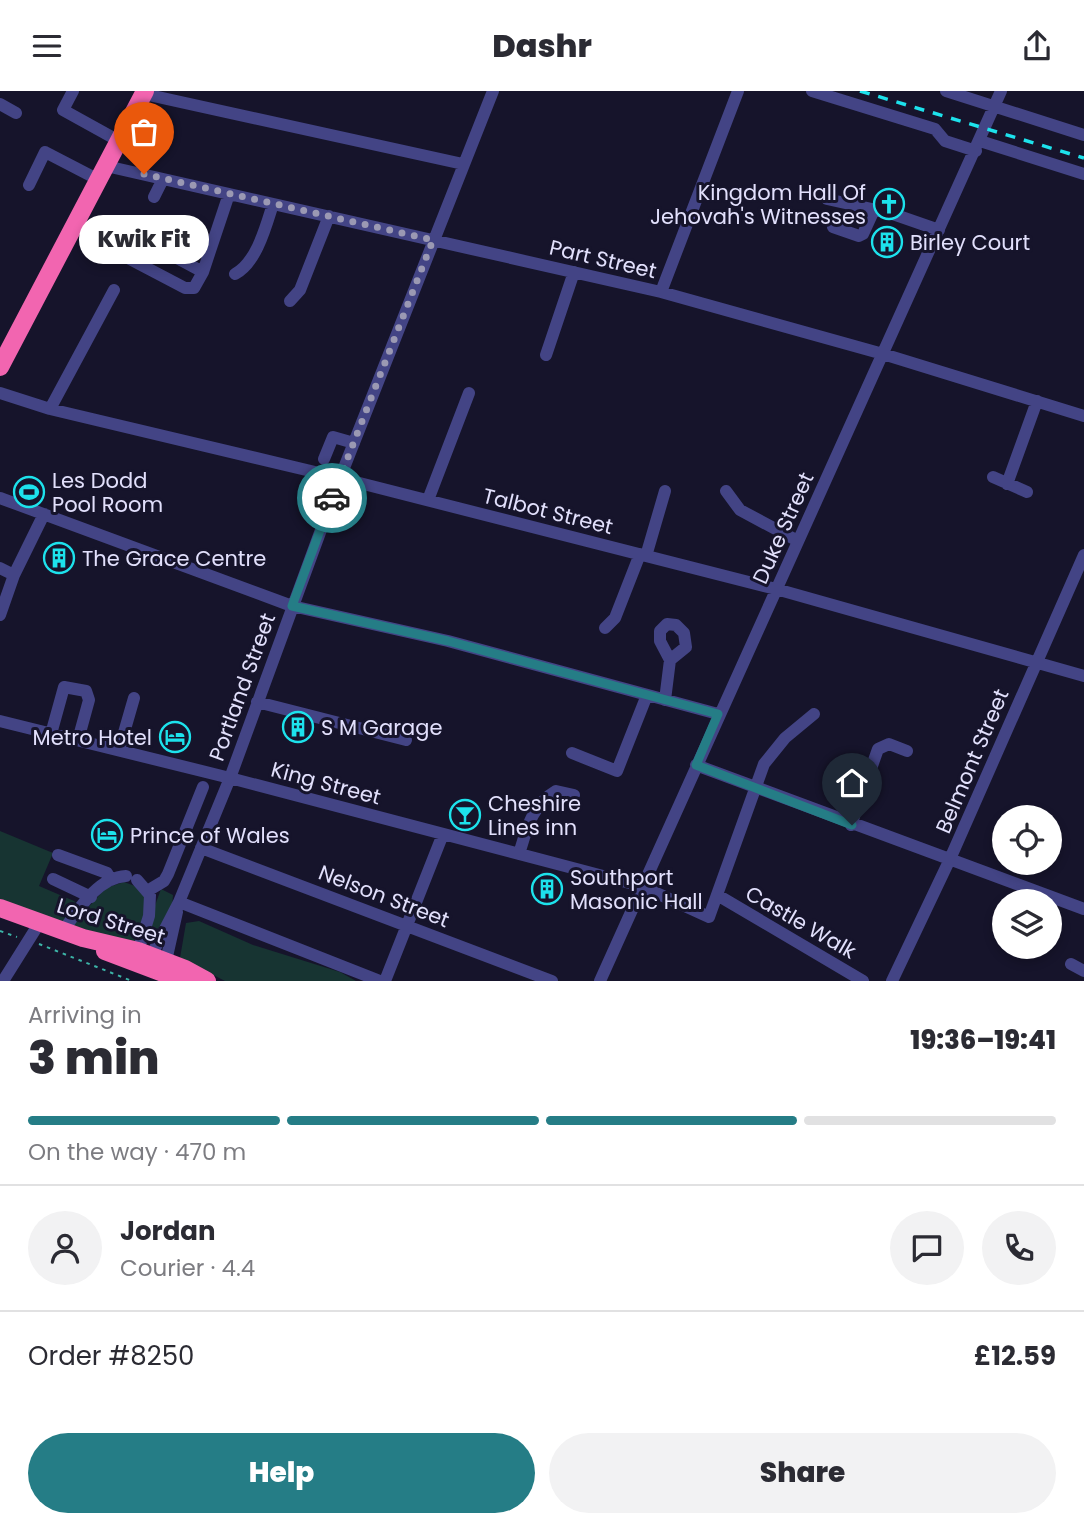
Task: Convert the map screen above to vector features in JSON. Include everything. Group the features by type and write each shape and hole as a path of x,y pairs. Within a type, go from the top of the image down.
{"highway":[{"path":"0,367 145,92"},
{"name":"Lord Street","path":"0,908 83,938 152,956 207,981"},
{"path":"83,938 117,957 184,981"}],"street":[{"path":"73,91 63,110 119,141"},
{"name":"Portland Street","path":"152,956 178,903 230,778 340,478 492,91"},
{"path":"661,292 738,91"},
{"path":"812,91 935,129 945,141 978,146 1084,174"},
{"path":"946,91 1084,135"},
{"name":"Duke Street","path":"600,981 1001,91"},
{"path":"145,92 463,164"},
{"path":"0,104 16,113"},
{"name":"Part Street","path":"29,185 45,152 102,173 163,179 661,292 883,354 1084,416"},
{"path":"155,197 163,179"},
{"path":"203,272 136,236 124,256 185,288 194,288 203,272 229,194"},
{"path":"827,199 919,221 939,230"},
{"path":"234,274 244,267 256,248 273,204"},
{"path":"833,227 859,236 863,234 874,210"},
{"path":"290,301 300,290 328,216"},
{"path":"546,355 574,272"},
{"path":"50,408 114,290"},
{"name":"Talbot Street","path":"0,393 50,408 340,478 776,589 1084,676"},
{"path":"428,500 469,393"},
{"path":"1007,484 1037,401"},
{"path":"324,459 333,437 354,443"},
{"path":"993,477 1027,492"},
{"path":"605,628 615,618 643,555 665,491"},
{"path":"726,491 740,510 798,541"},
{"path":"0,498 292,606 448,641 718,714"},
{"path":"0,615 15,575 44,514"},
{"name":"Belmont Street","path":"892,981 950,859 1084,555"},
{"path":"0,568 15,575"},
{"path":"664,699 670,660"},
{"path":"51,734 64,687 77,688 86,691 89,701 78,740"},
{"path":"572,753 617,771 648,695"},
{"path":"119,750 134,698"},
{"path":"257,702 406,740"},
{"path":"719,897 764,764 785,738 814,714"},
{"name":"King Street","path":"0,721 230,778 641,886 709,917 719,897"},
{"path":"850,825 878,749 889,744 907,751"},
{"path":"696,765 850,825 1084,909"},
{"path":"149,890 164,881 203,787"},
{"path":"519,854 534,809 544,798 556,791 574,795"},
{"path":"383,981 443,834"},
{"name":"Nelson Street","path":"179,847 407,925 552,981"},
{"path":"58,855 98,869 111,880"},
{"path":"63,931 91,897 111,880 132,878 149,890"},
{"path":"52,879 91,897"},
{"path":"149,890 152,956"},
{"name":"Castle Walk","path":"719,897 863,981"},
{"name":"Lord Street","path":"178,903 383,981"},
{"path":"3,981 40,922"},
{"path":"1071,964 1084,971"}],"path":[{"path":"0,931 132,981"}],"green space":[{"path":"0,831 53,853 39,886 74,901 80,907 67,926 0,902"},
{"path":"124,882 135,886 145,896 146,910 134,945 72,925 106,888"},
{"path":"161,889 173,895 172,908 152,944 142,941"},
{"path":"199,921 253,945 340,972 356,981 225,981 180,958 186,923"}],"railway":[{"path":"860,91 1084,158"}],"way so far":[{"path":"144,174 433,240 332,498"}],"place":[{"name":"Kwik Fit","path":"144,174"},
{"name":"Kingdom Hall Of Jehovah's Witnesses","path":"889,204"},
{"name":"Birley Court","path":"887,242"},
{"name":"Les Dodd Pool Room","path":"29,492"},
{"name":"The Grace Centre","path":"59,558"},
{"name":"S M Garage","path":"298,727"},
{"name":"Metro Hotel","path":"175,737"},
{"name":"Cheshire Lines inn","path":"465,815"},
{"name":"Prince of Wales","path":"107,835"},
{"name":"Southport Masonic Hall","path":"547,889"}],"route":[{"path":"332,498 292,606 448,641 718,714 696,765 852,825"}]}
